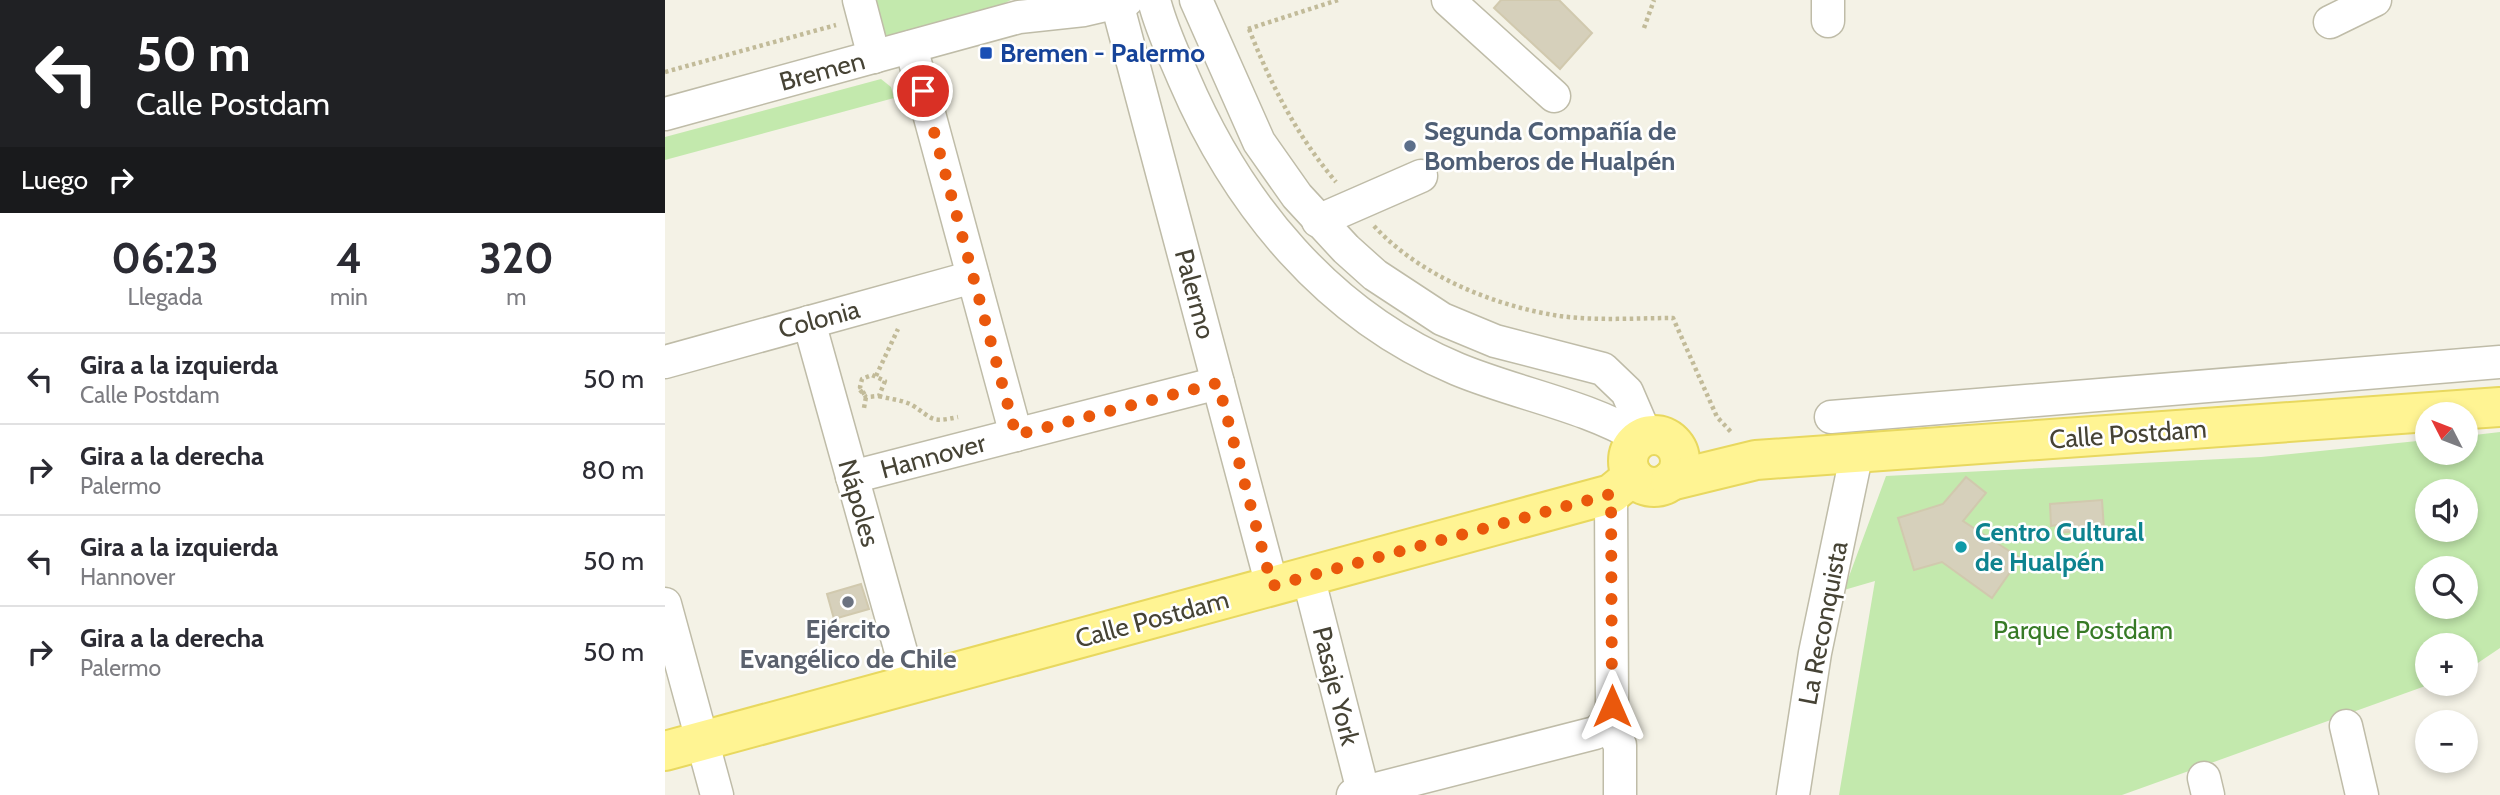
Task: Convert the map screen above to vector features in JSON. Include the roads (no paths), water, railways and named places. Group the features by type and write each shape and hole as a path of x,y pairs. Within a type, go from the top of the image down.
{"main road":[{"name":"Calle Postdam","path":"665,751 1290,581 1622,485 1642,484 1653,487 1756,460 2500,407"},
{"name":"Calle Postdam","path":"1652,438 1756,460"},
{"path":"1622,485 1629,453 1652,438 1678,451 1680,464 1670,481"}],"street":[{"name":"Bremen","path":"1019,17 1046,0"},
{"path":"1154,0 1168,47 1201,118 1246,195 1297,257 1356,310 1389,335 1457,369 1652,438"},
{"path":"1181,73 1180,43 1185,0"},
{"path":"1196,0 1259,142 1276,170 1318,221 1375,275 1442,318 1495,341 1589,363 1612,375 1635,406 1652,438"},
{"path":"1448,0 1554,96"},
{"path":"2330,22 2375,0"},
{"name":"Bremen","path":"665,114 1019,17 1122,1"},
{"name":"Palermo","path":"1122,1 1218,383 1290,581"},
{"path":"861,9 874,57"},
{"path":"911,47 1016,435"},
{"path":"1318,221 1421,176"},
{"name":"Colonia","path":"665,362 973,277"},
{"name":"Nápoles","path":"809,322 910,684"},
{"name":"Calle Postdam","path":"1831,417 2500,362"},
{"name":"Hannover","path":"852,477 1218,383"},
{"name":"La Reconquista","path":"1793,795 1815,653 1857,452"},
{"path":"1360,794 1595,733 1608,723 1612,706 1622,485"},
{"name":"Pasaje York","path":"1290,581 1360,794"},
{"path":"665,604 717,795"},
{"path":"1608,723 1620,745 1620,795"},
{"path":"2346,726 2363,795"}],"place":[{"name":"Bremen - Palermo","path":"986,53"},
{"name":"Segunda Compañía de Bomberos de Hualpén","path":"1410,146"},
{"name":"Centro Cultural de Hualpén","path":"1961,547"},
{"name":"Ejército Evangélico de Chile","path":"848,602"}],"park label":[{"name":"Parque Postdam","path":"2083,630"}]}
